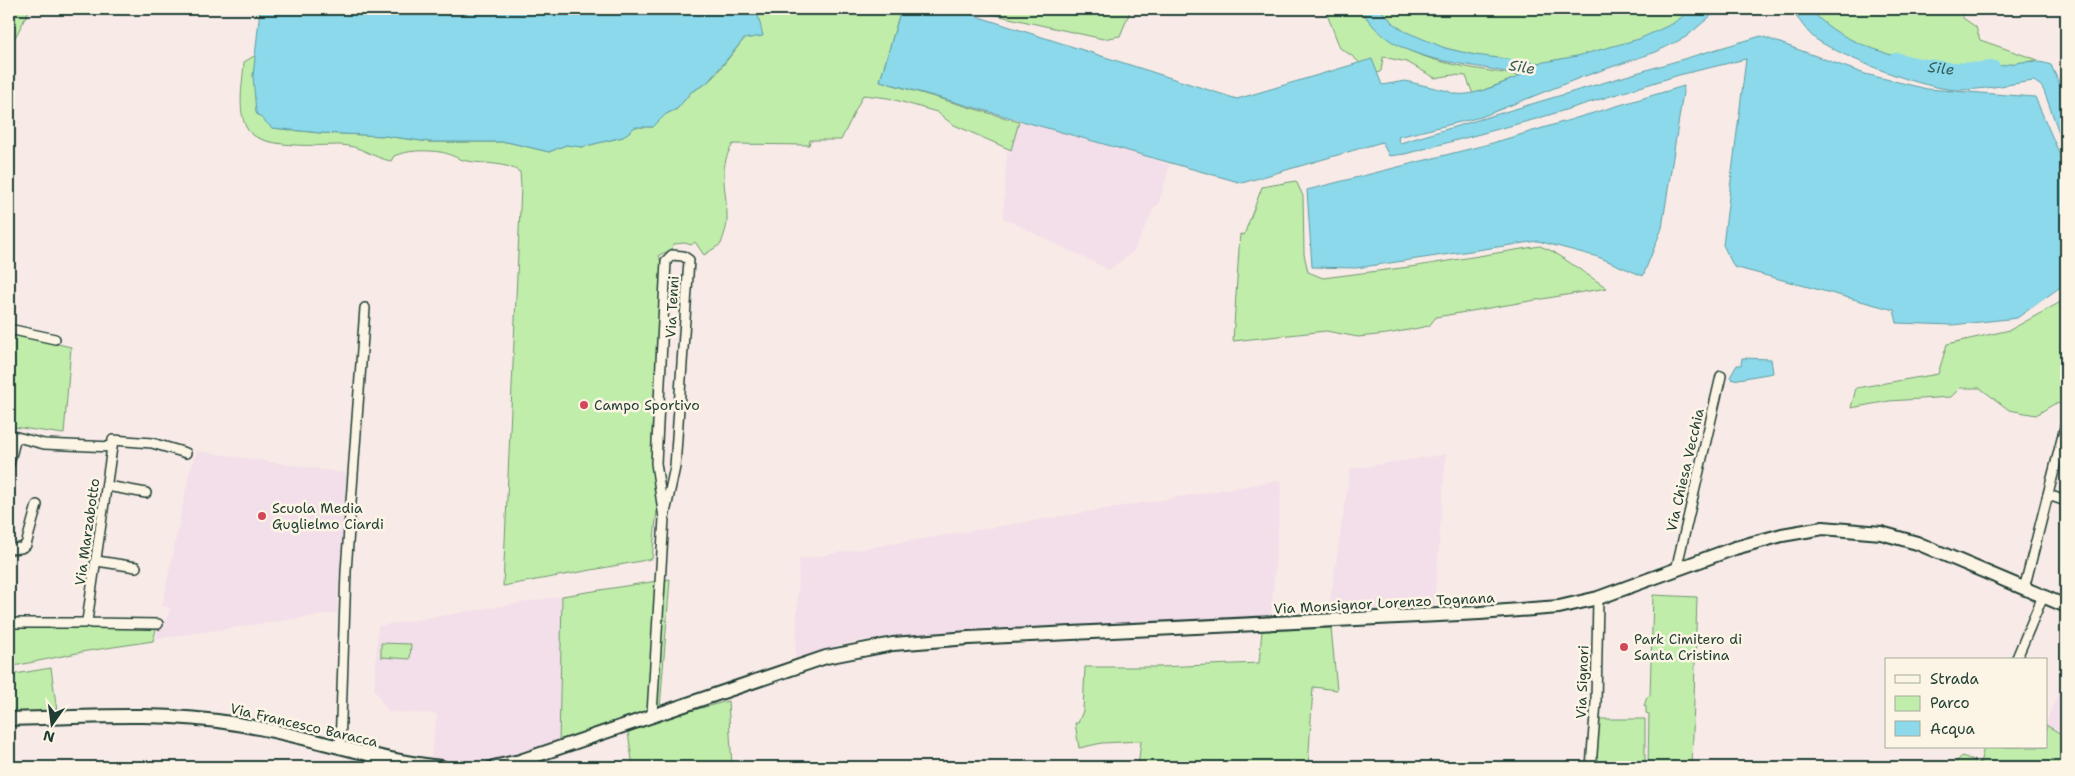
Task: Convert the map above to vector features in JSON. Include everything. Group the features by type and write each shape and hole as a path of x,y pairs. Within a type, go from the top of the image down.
{"street":[{"name":"Via Tenni","path":"652,714 664,518 676,457 688,260 683,256 672,255 666,261 656,463 664,518"},
{"path":"340,749 346,571 365,308"},
{"path":"9,329 55,339"},
{"name":"Via Chiesa Vecchia","path":"1676,570 1721,376"},
{"path":"2024,589 2066,423"},
{"path":"9,464 12,436 44,444 112,447 113,440 152,443 186,453"},
{"name":"Via Marzabotto","path":"87,621 112,447"},
{"path":"658,478 672,480"},
{"path":"107,486 146,493"},
{"path":"2048,495 2066,500"},
{"path":"9,549 20,548 26,545 37,505"},
{"name":"Via Monsignor Lorenzo Tognana","path":"652,714 826,657 893,644 969,638 1480,613 1559,607 1598,598 1735,548 1782,535 1822,528 1881,533 1917,543 2066,606"},
{"path":"97,561 136,567"},
{"path":"2017,658 2043,596"},
{"name":"Via Signori","path":"1591,767 1596,702 1598,598"},
{"path":"9,623 84,623 87,621 91,623 158,624"},
{"path":"493,767 520,761 652,714"},
{"name":"Via Francesco Baracca","path":"9,719 118,716 197,719 264,729 340,749 372,762 442,767"}],"shaded area":[{"path":"1023,110 1170,165 1158,206 1155,206 1134,251 1109,270 1003,218 1007,150 1010,153"},
{"name":"Scuola Media Guglielmo Ciardi","path":"197,451 347,473 337,613 156,639 159,623 166,620 171,608 162,606 190,470"},
{"path":"1446,454 1434,609 1328,615 1350,469"},
{"path":"1282,480 1271,618 1100,627 1039,628 864,640 838,646 795,664 799,559"},
{"path":"562,596 559,744 499,763 483,766 451,766 430,762 437,714 388,712 374,689 378,626"},
{"path":"2066,674 2066,767 2027,767 2045,748 2048,748 2048,717"}],"green space":[{"path":"9,9 30,9 9,49"},
{"path":"761,9 901,9 880,81 1019,122 1011,150 952,124 937,112 888,98 863,95 841,140 810,140 809,145 733,144 725,163 724,182 727,221 721,244 704,255 695,242 691,245 685,243 674,244 671,250 659,255 662,268 659,490 652,559 503,586 521,187 520,172 508,166 467,161 440,152 405,153 394,156 391,161 348,146 289,145 262,140 252,134 243,120 241,95 244,62 256,55 253,76 272,128 320,133 385,136 429,142 507,142 549,152 566,145 582,147 623,137 635,127 653,127 666,114 677,109 691,92 707,83 716,74 744,39"},
{"path":"969,9 1131,9 1120,36 1103,39"},
{"path":"1325,9 1361,9 1375,27 1391,41 1432,59 1454,65 1521,76 1473,94 1466,76 1452,75 1435,78 1407,62 1383,57 1381,71 1374,75 1340,48"},
{"path":"1380,9 1693,9 1665,28 1632,42 1596,52 1537,63 1469,54 1434,45 1401,30"},
{"path":"1810,9 1961,9 1963,18 1976,27 1980,40 2038,60 1981,69 1954,71 1931,69 1857,44 1840,35 1818,19"},
{"path":"1296,181 1303,196 1304,254 1308,272 1323,278 1417,266 1540,246 1554,252 1607,288 1436,317 1429,326 1387,334 1358,337 1326,331 1233,341 1240,234 1244,235 1262,187"},
{"path":"2066,299 2066,403 2054,404 2036,415 2009,410 1980,388 1960,388 1951,397 1889,401 1851,408 1856,388 1938,374 1947,344 2010,330"},
{"path":"9,333 71,347 64,434 14,427 9,445"},
{"path":"670,579 660,708 559,744 562,596"},
{"path":"1653,595 1697,597 1692,767 1648,767 1649,714 1646,713 1646,706 1644,706 1647,697 1650,696"},
{"path":"157,626 153,641 87,651 9,667 9,627"},
{"path":"1331,628 1337,690 1313,687 1308,767 1138,767 1141,741 1102,743 1079,748 1075,723 1078,723 1083,711 1085,667 1159,667 1259,663 1262,631"},
{"path":"381,643 411,644 410,659 381,657"},
{"path":"51,668 57,711 9,714 9,675"},
{"path":"728,701 732,767 633,767 628,732 671,716"},
{"path":"1594,719 1645,719 1645,767 1595,767"},
{"path":"2048,726 2066,737 2066,767 1955,767 1956,762 1962,756 1980,763 1984,748 2048,748"}],"water":[{"path":"260,9 761,9 758,15 763,36 744,39 707,83 691,92 677,109 666,114 653,127 635,127 623,137 582,147 566,145 549,152 507,142 429,142 385,136 320,133 272,128 256,113 253,76"},
{"path":"901,9 954,9 1237,99 1372,59 1382,85 1405,81 1455,94 1473,93 1494,87 1520,76 1454,63 1412,52 1392,42 1375,28 1361,9 1380,9 1393,23 1404,31 1445,48 1475,55 1539,63 1577,56 1639,39 1672,24 1693,9 1719,9 1686,37 1656,52 1582,77 1481,117 1398,137 1400,143 1761,36 1865,74 1927,89 2035,97 2066,169 2066,283 2017,318 1952,325 1897,323 1894,310 1734,267 1723,245 1746,59 1679,75 1536,119 1405,154 1389,156 1382,142 1242,183 880,81"},
{"path":"1789,9 1810,9 1828,26 1847,38 1930,69 1961,71 2024,62 2051,65 2066,98 2066,152 2044,91 2034,81 1958,90 1906,79 1830,48 1809,33"},
{"path":"1684,86 1662,228 1643,276 1598,257 1538,241 1356,268 1312,267 1307,190 1489,144"},
{"path":"1742,358 1771,359 1773,373 1733,380 1730,377 1737,365 1741,365"}],"waterway":[{"name":"Sile","path":"1897,60 1945,69 1971,70 1993,68"}],"place":[{"name":"Campo Sportivo","path":"584,405"},
{"name":"Scuola Media Guglielmo Ciardi","path":"262,516"},
{"name":"Park Cimitero di Santa Cristina","path":"1624,647"}]}
